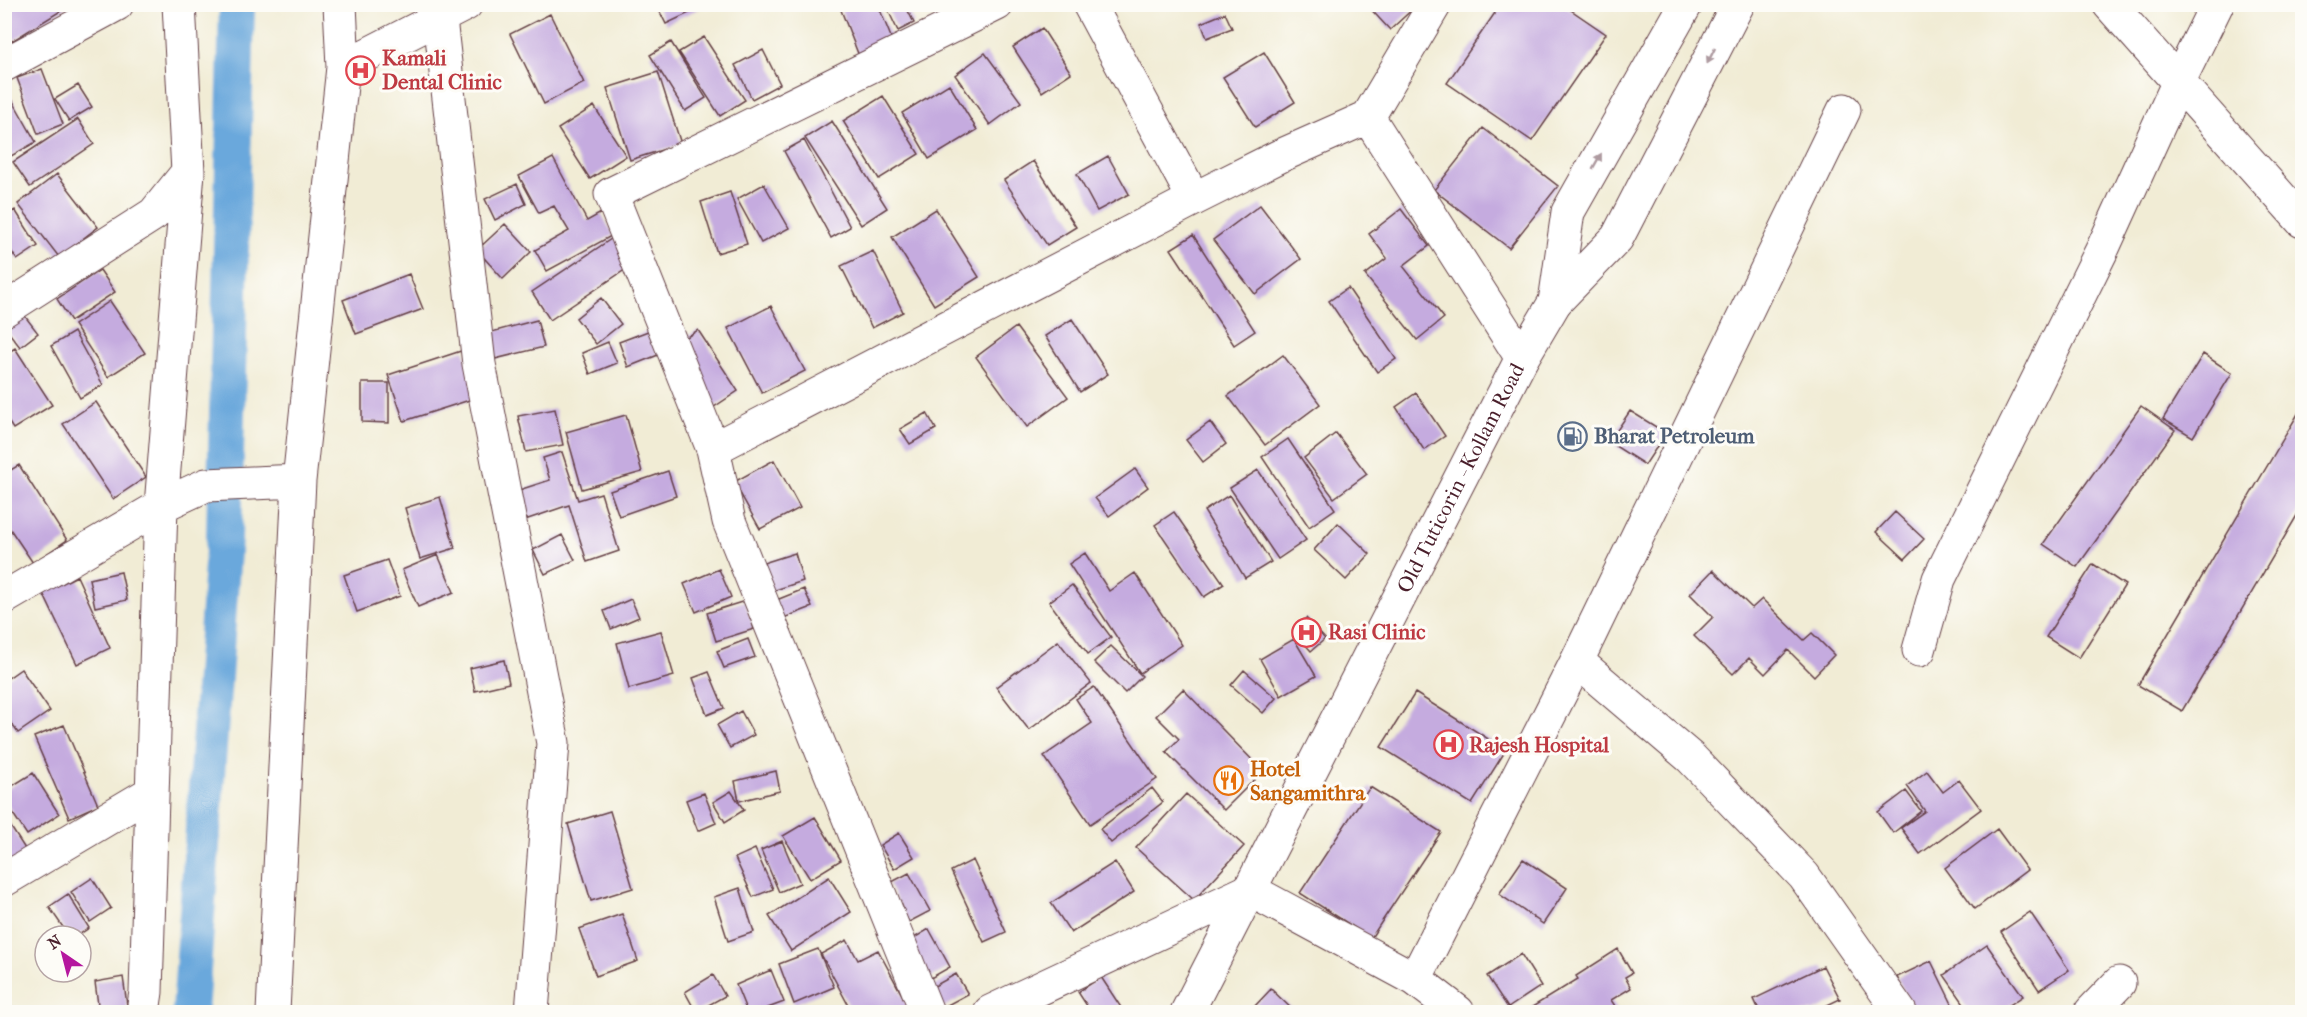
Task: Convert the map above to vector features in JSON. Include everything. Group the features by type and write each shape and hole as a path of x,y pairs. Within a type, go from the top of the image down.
{"street":[{"path":"4,65 117,4"},
{"path":"143,1012 146,992 161,506 188,172 179,4"},
{"path":"273,1012 299,481 343,67 340,4"},
{"path":"927,1012 729,521 713,449 611,194 997,4"},
{"path":"1089,4 1194,199"},
{"path":"713,449 1194,199 1280,156 1368,117 1435,4"},
{"name":"Old Tuticorin - Kollam Road","path":"1187,1012 1522,358 1555,302 1569,212 1686,4"},
{"path":"1555,302 1617,238 1738,4"},
{"path":"2109,4 2302,221"},
{"path":"1919,650 1939,579 2102,250 2179,81 2217,4"},
{"path":"343,67 453,12 479,364 553,743 532,1012"},
{"path":"1415,979 1577,661 1844,110"},
{"path":"1368,117 1522,358"},
{"path":"4,310 154,214 188,172"},
{"path":"4,598 161,506 206,485 299,481"},
{"path":"1577,661 1691,758 1804,876 1900,1012"},
{"path":"4,880 152,792"},
{"path":"990,1012 1250,890 1415,979 1458,1012"},
{"path":"2091,1012 2120,984"}],"building":[{"path":"4,4 72,4 4,46"},
{"path":"656,4 700,4 702,7 666,24"},
{"path":"1366,4 1418,4 1390,30"},
{"path":"1501,4 1562,4 1606,34 1532,141 1447,83"},
{"path":"839,5 878,5 893,42 859,56"},
{"path":"894,5 905,5 914,23 898,31 887,8"},
{"path":"1225,13 1232,28 1207,38 1201,23"},
{"path":"550,14 584,83 544,104 510,34"},
{"path":"1042,28 1071,73 1042,92 1013,47"},
{"path":"704,37 745,100 720,116 679,52"},
{"path":"671,42 706,98 685,111 650,55"},
{"path":"763,50 780,84 752,99 735,65"},
{"path":"1264,52 1295,102 1255,127 1223,77"},
{"path":"985,53 1021,102 990,125 955,75"},
{"path":"42,69 63,124 38,134 17,78"},
{"path":"658,72 681,144 630,160 607,88"},
{"path":"949,84 977,130 929,159 902,113"},
{"path":"78,85 92,107 69,121 55,99"},
{"path":"9,94 36,142 4,160 4,97"},
{"path":"883,96 919,154 879,179 843,121"},
{"path":"594,106 626,156 590,179 558,129"},
{"path":"78,119 94,144 30,187 13,162"},
{"path":"832,121 887,208 861,225 805,138"},
{"path":"1483,128 1558,186 1509,248 1434,190"},
{"path":"804,140 850,227 831,238 784,151"},
{"path":"1108,156 1129,194 1097,211 1077,174"},
{"path":"553,158 587,221 601,213 613,235 547,271 535,250 569,231 554,206 539,213 519,176"},
{"path":"1033,161 1076,227 1047,245 1004,180"},
{"path":"57,174 98,227 59,257 18,204"},
{"path":"517,184 526,204 495,220 485,199"},
{"path":"764,184 789,228 761,243 737,199"},
{"path":"730,192 747,244 717,253 701,202"},
{"path":"1260,205 1301,259 1255,294 1213,240"},
{"path":"936,209 979,277 934,305 892,237"},
{"path":"1401,209 1429,246 1403,266 1444,318 1417,340 1365,275 1387,258 1369,234"},
{"path":"15,210 38,246 17,260 4,240 4,217"},
{"path":"505,224 531,252 503,279 477,250"},
{"path":"1193,235 1255,331 1234,345 1171,249"},
{"path":"614,237 632,265 550,320 532,292"},
{"path":"873,251 903,312 872,328 841,266"},
{"path":"100,270 115,292 71,321 57,299"},
{"path":"409,274 423,309 356,334 343,300"},
{"path":"1348,288 1396,359 1377,372 1329,301"},
{"path":"601,298 621,324 596,344 576,318"},
{"path":"110,301 145,353 108,377 74,325"},
{"path":"771,306 805,371 762,393 728,328"},
{"path":"24,315 38,333 20,347 6,329"},
{"path":"1072,319 1108,374 1080,392 1045,336"},
{"path":"537,320 544,347 495,359 488,333"},
{"path":"1016,327 1068,397 1027,427 976,357"},
{"path":"698,330 738,391 714,407 674,345"},
{"path":"648,331 658,355 628,367 619,342"},
{"path":"74,332 103,385 80,398 51,346"},
{"path":"608,342 617,363 590,374 582,353"},
{"path":"15,348 52,405 13,429 4,415 4,355"},
{"path":"464,350 479,397 404,421 388,375"},
{"path":"2203,354 2232,373 2193,437 2163,419"},
{"path":"1283,355 1320,404 1265,445 1228,396"},
{"path":"362,383 389,383 389,423 362,422"},
{"path":"1416,393 1445,436 1424,450 1396,407"},
{"path":"96,402 146,477 113,499 63,424"},
{"path":"2141,406 2175,430 2077,567 2043,544"},
{"path":"2302,407 2302,507 2182,711 2138,685"},
{"path":"555,409 563,445 526,452 518,416"},
{"path":"1630,411 1666,433 1645,465 1609,442"},
{"path":"927,413 936,429 910,444 900,429"},
{"path":"626,415 642,472 582,489 566,432"},
{"path":"1210,422 1226,444 1203,462 1186,440"},
{"path":"1336,433 1367,474 1334,498 1304,458"},
{"path":"1288,439 1335,509 1309,527 1262,457"},
{"path":"562,452 578,500 601,493 619,551 587,562 569,505 525,520 516,491 550,480 543,458"},
{"path":"774,460 800,508 760,529 734,482"},
{"path":"19,465 67,540 33,563 4,520 4,474"},
{"path":"1135,469 1148,487 1109,516 1095,498"},
{"path":"1258,470 1306,540 1278,559 1230,488"},
{"path":"668,471 676,496 619,516 610,491"},
{"path":"1229,495 1271,562 1245,578 1204,511"},
{"path":"440,497 455,548 420,559 405,508"},
{"path":"1174,512 1224,584 1204,597 1155,525"},
{"path":"1895,512 1924,539 1905,559 1876,532"},
{"path":"1338,523 1370,554 1346,580 1314,550"},
{"path":"562,535 575,560 545,574 533,550"},
{"path":"795,553 803,581 766,593 757,565"},
{"path":"1085,553 1109,591 1135,573 1182,645 1140,673 1069,564"},
{"path":"438,555 454,592 418,607 402,570"},
{"path":"387,560 400,596 357,612 344,575"},
{"path":"2093,564 2125,585 2079,658 2046,637"},
{"path":"719,569 731,597 696,612 684,584"},
{"path":"1713,570 1752,608 1762,599 1804,640 1812,633 1834,655 1814,676 1788,650 1765,674 1749,658 1733,674 1694,636 1713,617 1690,594"},
{"path":"121,572 127,600 95,607 89,579"},
{"path":"77,576 110,648 77,664 43,593"},
{"path":"1072,585 1111,637 1088,654 1049,602"},
{"path":"804,589 812,607 781,619 774,601"},
{"path":"631,599 639,617 611,629 604,611"},
{"path":"745,601 754,629 716,641 707,613"},
{"path":"1306,618 1325,639 1311,651 1293,631"},
{"path":"661,631 674,676 629,689 617,643"},
{"path":"748,639 755,657 724,668 717,651"},
{"path":"1294,639 1316,676 1281,696 1260,659"},
{"path":"1058,641 1091,683 1029,730 996,687"},
{"path":"1111,646 1142,676 1125,693 1094,662"},
{"path":"504,660 509,683 475,691 470,668"},
{"path":"21,669 50,711 18,733 4,713 4,681"},
{"path":"1244,670 1276,698 1263,713 1231,685"},
{"path":"709,672 724,708 707,715 693,678"},
{"path":"1094,687 1157,779 1090,824 1044,756 1092,723 1076,699"},
{"path":"1183,689 1263,771 1224,810 1166,752 1179,739 1156,716"},
{"path":"1415,693 1506,750 1472,804 1381,747"},
{"path":"741,711 754,735 730,748 717,725"},
{"path":"64,725 98,805 69,818 34,737"},
{"path":"776,771 780,791 739,801 735,781"},
{"path":"1927,771 1943,792 1959,780 1981,809 1920,854 1901,828 1925,811 1907,786"},
{"path":"33,773 59,814 27,835 4,800 4,791"},
{"path":"1370,787 1441,832 1371,938 1300,893"},
{"path":"1152,788 1163,802 1111,843 1100,829"},
{"path":"731,791 744,810 725,822 713,802"},
{"path":"1906,791 1921,811 1893,833 1878,812"},
{"path":"704,793 716,823 698,831 686,800"},
{"path":"1186,794 1244,846 1194,900 1136,848"},
{"path":"610,811 633,888 591,901 568,824"},
{"path":"815,817 841,860 810,879 783,836"},
{"path":"7,821 27,852 5,866 5,822"},
{"path":"1997,829 2027,870 1975,909 1945,868"},
{"path":"899,833 914,857 894,869 880,845"},
{"path":"782,841 800,883 779,892 761,850"},
{"path":"755,849 773,889 753,897 735,858"},
{"path":"1523,859 1567,888 1543,924 1499,894"},
{"path":"973,860 1006,932 984,942 951,871"},
{"path":"1115,862 1134,892 1071,933 1051,903"},
{"path":"909,873 930,911 909,922 888,884"},
{"path":"829,877 851,912 791,951 769,916"},
{"path":"92,878 111,908 90,922 71,892"},
{"path":"740,888 754,932 728,941 714,897"},
{"path":"68,894 87,924 61,924 49,907"},
{"path":"2030,912 2069,970 2039,990 2001,932"},
{"path":"622,914 638,961 596,976 579,929"},
{"path":"929,929 950,967 929,979 909,941"},
{"path":"847,940 858,960 878,950 911,1012 852,1012 821,954"},
{"path":"1987,945 2023,996 1999,1012 1970,1012 1944,975"},
{"path":"818,949 834,987 794,1004 779,964"},
{"path":"1618,949 1632,973 1625,977 1631,988 1611,1000 1619,1012 1524,1012 1578,979 1576,976"},
{"path":"1521,954 1541,986 1508,1008 1487,976"},
{"path":"1931,961 1956,1012 1914,1012 1897,977"},
{"path":"1823,966 1840,999 1813,1012 1760,1012 1754,999"},
{"path":"771,970 784,1002 757,1012 747,1012 736,985"},
{"path":"956,974 968,994 940,1009 929,989"},
{"path":"713,975 725,996 696,1012 685,992"},
{"path":"123,977 128,1012 99,1012 95,982"},
{"path":"1101,977 1124,1012 1091,1012 1078,992"},
{"path":"1271,989 1295,1012 1260,1012 1254,1007"},
{"path":"4,997 15,1012 4,1012"}],"waterway":[{"path":"190,1012 224,537 237,4"}],"place":[{"name":"Kamali Dental Clinic","path":"361,70"},
{"name":"Bharat Petroleum","path":"1573,436"},
{"name":"Rasi Clinic","path":"1307,632"},
{"name":"Rajesh Hospital","path":"1448,745"},
{"name":"Hotel Sangamithra","path":"1229,781"}]}
